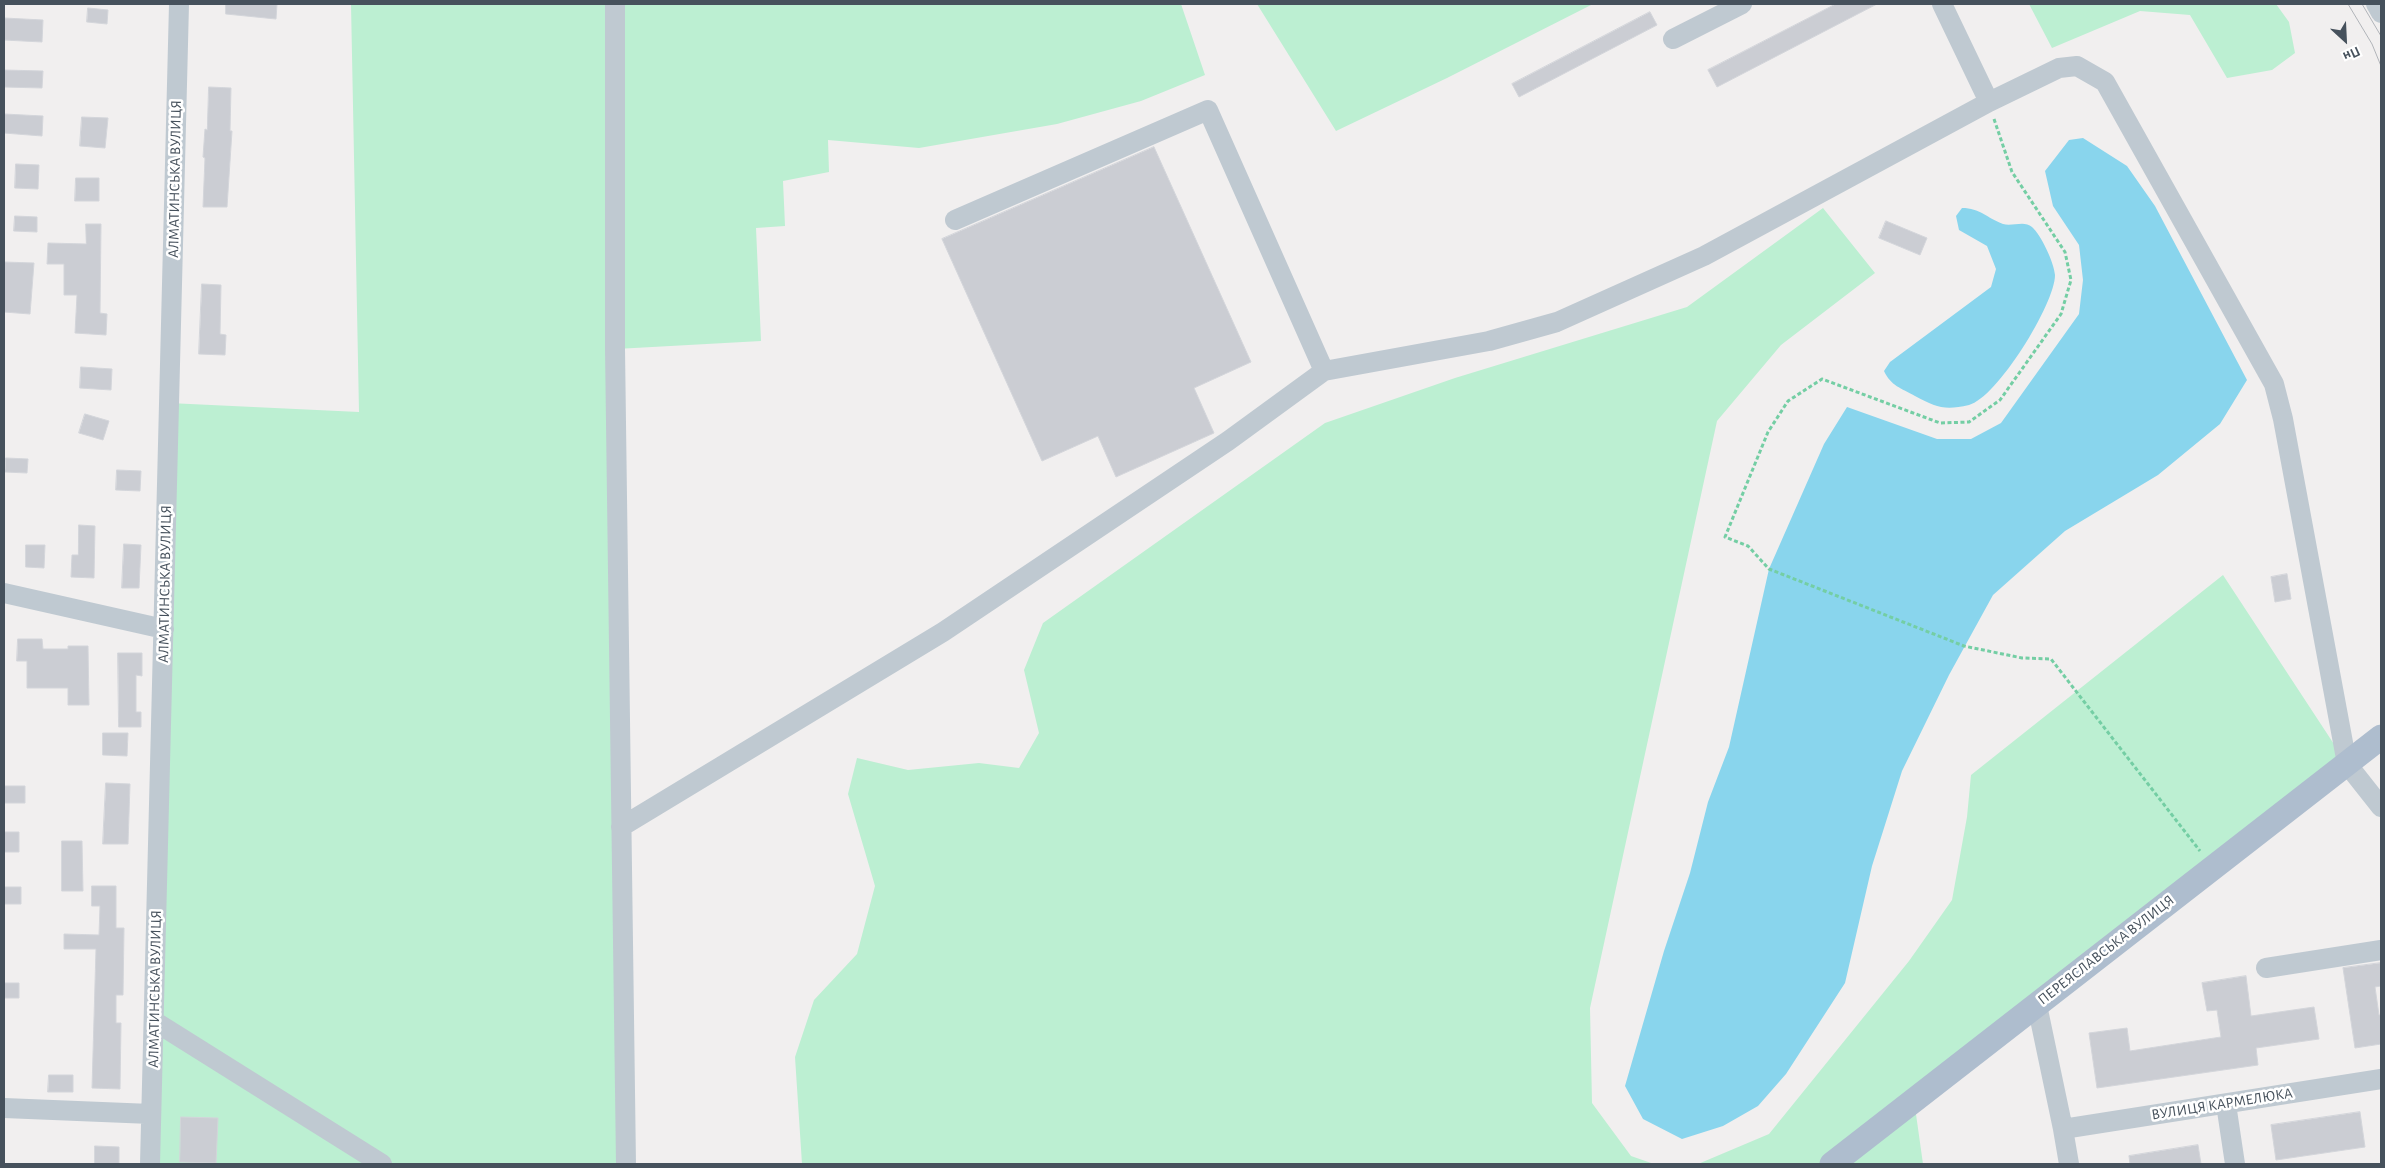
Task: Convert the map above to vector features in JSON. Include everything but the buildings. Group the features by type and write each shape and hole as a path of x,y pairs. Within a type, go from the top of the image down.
{"main road":[{"name":"ПЕРЕЯСЛАВСЬКА ВУЛИЦЯ","path":"1832,1164 2381,737"}],"street":[{"name":"АЛМАТИНСЬКА ВУЛИЦЯ","path":"150,1164 179,4"},
{"path":"615,4 616,349 626,1164"},
{"path":"1672,39 1742,4"},
{"path":"1942,4 1989,102"},
{"path":"2376,4 2381,13"},
{"path":"621,827 943,632 1228,441 1324,371 1489,341 1557,322 1704,256 1989,102 2059,68 2077,66 2105,82 2274,384 2283,419 2347,764 2381,807"},
{"path":"955,220 1208,110 1324,371"},
{"path":"4,593 164,629"},
{"path":"2266,968 2381,950"},
{"path":"2037,1004 2063,1129 2068,1164"},
{"path":"154,1021 382,1164"},
{"name":"ВУЛИЦЯ КАРМЕЛЮКА","path":"2063,1129 2381,1079"},
{"path":"2226,1104 2235,1164"},
{"path":"4,1108 151,1114"}],"path":[{"path":"1989,102 2012,172 2065,252 2071,280 2061,314 2000,400 1969,422 1940,423 1822,379 1788,401 1768,432 1725,538 1748,546 1769,569 1964,646 2022,658 2052,659 2212,868"}],"green space":[{"path":"351,4 1181,4 1205,75 1141,101 1057,124 919,148 828,140 829,172 783,181 785,226 756,228 761,341 616,349 626,1164 150,1164 169,403 359,412"},
{"path":"1257,4 1593,4 1447,78 1336,131"},
{"path":"2029,4 2276,4 2289,22 2295,53 2272,70 2227,78 2190,15 2140,11 2052,48"},
{"path":"1823,208 1875,273 1781,345 1717,421 1590,1008 1592,1103 1631,1156 1654,1164 802,1164 795,1057 814,1000 857,954 875,886 848,794 857,758 908,770 979,763 1019,768 1039,733 1024,670 1043,623 1325,423 1455,378 1687,307"},
{"path":"2223,575 2347,764 1914,1100 1923,1164 1698,1164 1769,1134 1909,961 1952,900 1967,817 1971,775"}],"water":[{"path":"2083,138 2127,166 2155,206 2247,380 2220,424 2158,475 2065,531 1993,595 1949,675 1902,771 1872,866 1845,983 1786,1074 1758,1106 1723,1126 1682,1139 1643,1119 1625,1086 1664,951 1690,873 1708,802 1729,747 1769,569 1824,444 1847,407 1937,439 1971,439 2001,423 2079,314 2083,280 2079,245 2053,206 2045,171 2069,140"},
{"path":"1962,208 1979,211 2003,224 2025,224 2032,227 2046,249 2055,275 2045,307 2035,327 2009,368 1981,399 1969,405 1946,408 1929,403 1901,389 1890,380 1884,371 1890,362 1991,287 1996,269 1987,246 1959,230 1956,216"}],"tram line":[{"path":"2348,4 2372,44 2381,66"},
{"path":"2362,4 2381,36"}]}
